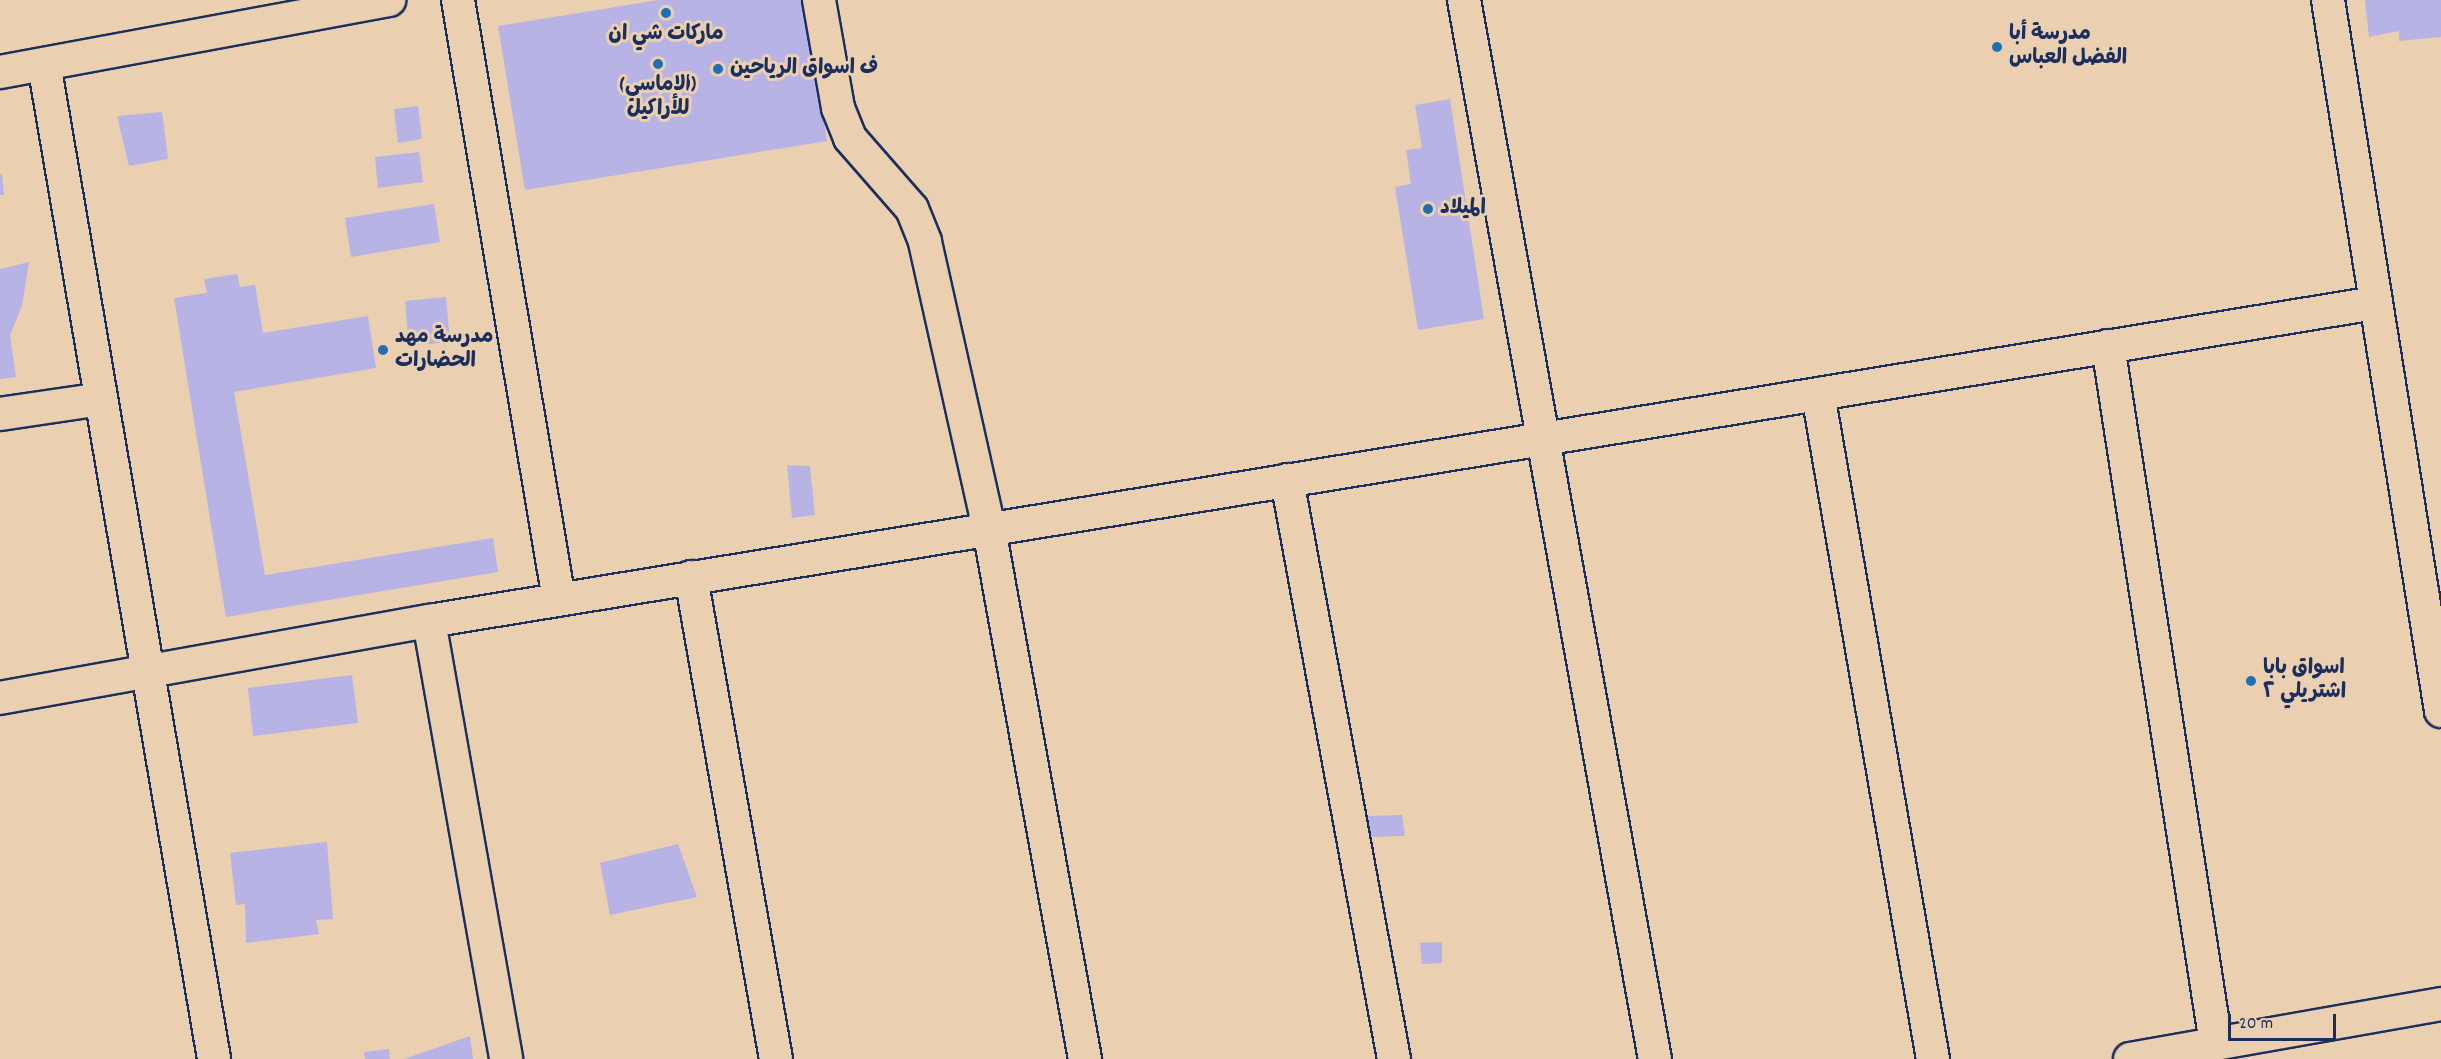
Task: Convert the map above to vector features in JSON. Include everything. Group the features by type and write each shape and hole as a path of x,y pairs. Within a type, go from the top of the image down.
{"street":[{"path":"0,72 388,0"},
{"path":"458,0 559,600"},
{"path":"819,0 838,108 850,138 912,208 925,242 988,529 1085,1059"},
{"path":"1464,0 1546,438 1655,1059"},
{"path":"2328,0 2376,303 2435,635 2441,711"},
{"path":"44,64 214,1059"},
{"path":"0,698 429,621 2376,303"},
{"path":"2108,346 2216,1044"},
{"path":"1818,394 1933,1059"},
{"path":"0,414 101,399"},
{"path":"1287,480 1394,1059"},
{"path":"691,578 776,1059"},
{"path":"429,621 506,1059"},
{"path":"2130,1059 2441,1004"}],"building":[{"path":"658,0 804,0 827,141 525,190 498,26"},
{"path":"2365,0 2441,0 2441,37 2399,41 2399,31 2369,37"},
{"path":"1450,99 1484,319 1418,330 1395,187 1411,184 1406,150 1422,148 1415,105"},
{"path":"418,106 422,139 398,143 394,109"},
{"path":"162,112 168,159 129,166 117,116"},
{"path":"419,152 423,182 378,188 375,157"},
{"path":"0,174 2,174 4,195 0,195"},
{"path":"434,204 440,242 351,257 345,218"},
{"path":"29,262 22,306 10,335 16,377 0,379 0,269"},
{"path":"237,274 240,287 255,285 263,333 368,316 376,368 234,392 265,575 493,538 498,572 226,617 174,298 207,293 204,279"},
{"path":"446,297 450,342 409,346 405,301"},
{"path":"787,465 810,466 815,515 792,518"},
{"path":"352,675 358,723 253,736 248,688"},
{"path":"1402,815 1405,836 1370,837 1368,816"},
{"path":"327,842 333,919 316,920 319,934 246,943 245,904 236,905 230,853"},
{"path":"678,844 697,897 610,915 600,863"},
{"path":"1442,942 1442,963 1422,964 1420,943"},
{"path":"470,1036 473,1059 404,1059"},
{"path":"389,1049 390,1059 365,1059 364,1052"}],"place":[{"name":"ماركات شي ان","path":"666,13"},
{"name":"مدرسة أبا الفضل العباس","path":"1997,47"},
{"name":"(الاماسي) للأراكيل","path":"658,64"},
{"name":"ف اسواق الرياحين","path":"718,69"},
{"name":"الميلاد","path":"1428,209"},
{"name":"مدرسة مهد الحضارات","path":"383,350"},
{"name":"اسواق بابا اشتريلي ٢","path":"2251,681"}]}
